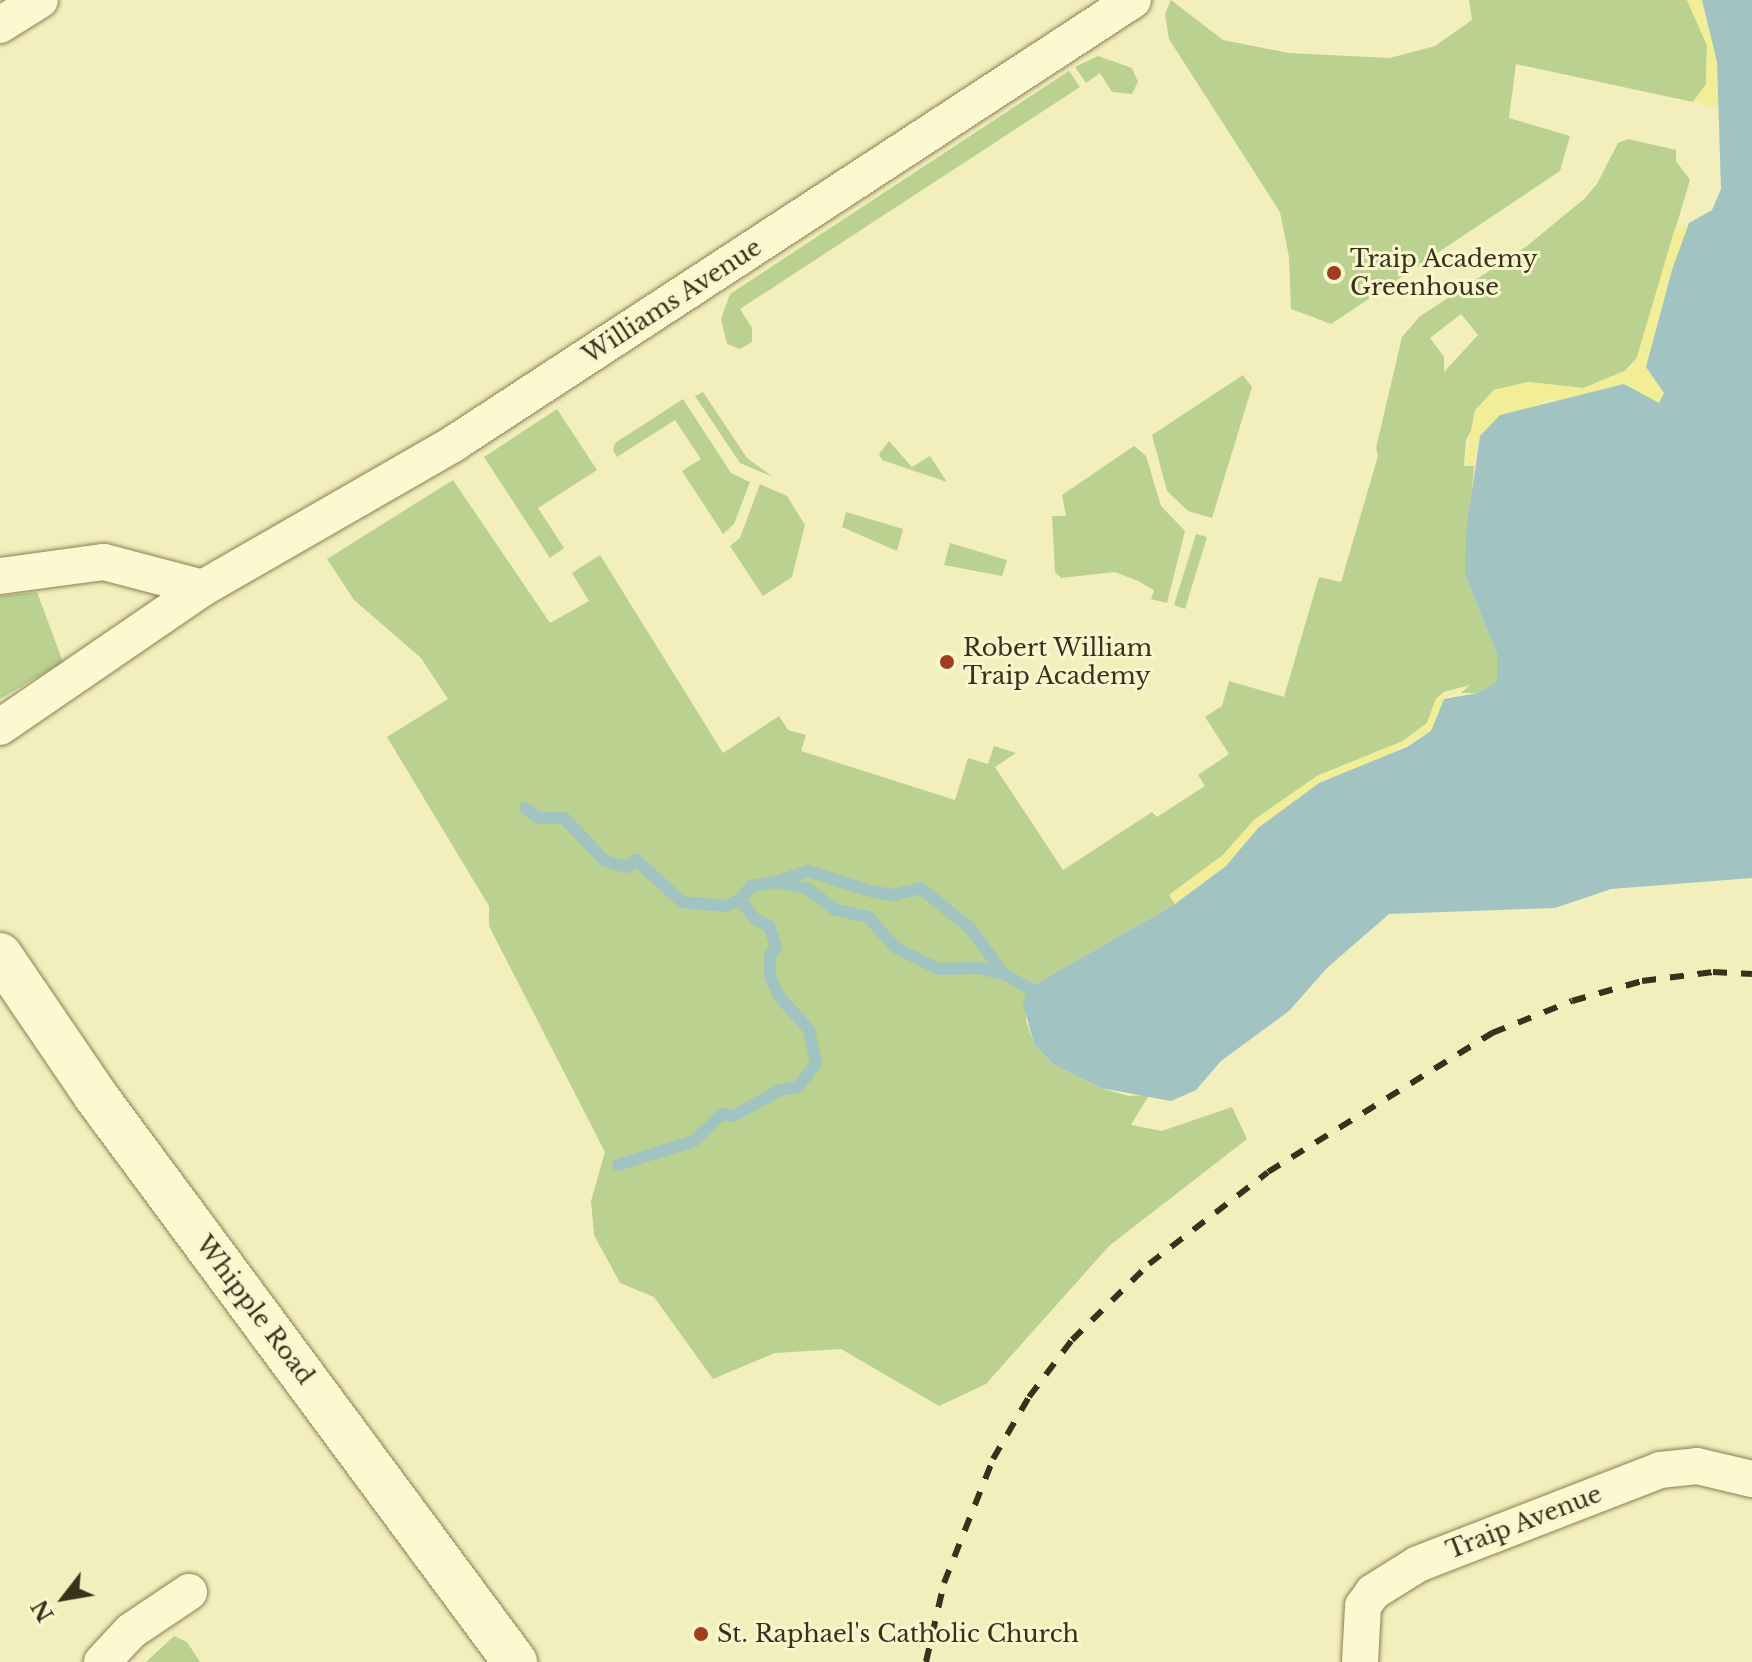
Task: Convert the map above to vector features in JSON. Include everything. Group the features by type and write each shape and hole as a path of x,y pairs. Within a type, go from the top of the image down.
{"main road":[{"name":"Whipple Road","path":"0,955 95,1095 515,1662"}],"street":[{"path":"0,25 40,0"},
{"name":"Williams Avenue","path":"0,727 203,588 453,444 1133,0"},
{"path":"0,576 104,562 203,588"},
{"name":"Traip Avenue","path":"1360,1662 1363,1606 1373,1592 1418,1564 1660,1470 1697,1466 1752,1479"},
{"path":"102,1662 131,1631 189,1592"}],"green space":[{"path":"1171,0 1223,40 1289,53 1390,58 1435,46 1472,20 1469,0 1687,0 1707,45 1706,84 1693,102 1516,64 1509,118 1570,136 1560,171 1331,324 1291,309 1289,257 1280,212 1169,39 1165,14"},
{"path":"1098,56 1132,68 1138,82 1132,94 1112,92 1100,73 1086,83 1075,67"},
{"path":"1069,71 1080,87 740,309 752,328 752,342 740,349 727,344 721,319 730,294"},
{"path":"1628,139 1676,150 1676,161 1690,180 1637,358 1618,378 1583,388 1528,382 1494,390 1466,440 1464,465 1474,466 1465,575 1497,655 1498,682 1478,693 1461,693 1470,685 1444,692 1436,699 1427,723 1403,741 1317,776 1254,820 1223,855 1169,895 1175,904 1027,989 1026,1021 1034,1044 1054,1065 1101,1088 1129,1096 1149,1095 1131,1125 1162,1131 1232,1107 1247,1139 1109,1246 986,1384 939,1406 841,1349 775,1353 713,1379 654,1297 620,1283 594,1235 591,1201 605,1152 489,926 489,906 387,737 448,699 421,658 354,600 327,559 453,480 550,623 589,601 572,573 600,555 723,753 779,716 788,730 806,735 801,751 955,800 968,758 988,764 994,746 1016,753 995,767 1063,870 1152,812 1157,817 1205,786 1198,775 1229,754 1205,717 1222,706 1229,681 1284,697 1319,577 1341,582 1378,456 1376,448 1402,337 1419,317 1527,246 1584,199 1597,184 1618,143","holes":["1461,314 1478,335 1444,372 1444,357 1430,338"]},
{"path":"1243,375 1252,387 1212,518 1188,511 1167,491 1152,435"},
{"path":"703,392 747,458 773,477 740,463 695,396"},
{"path":"683,399 731,473 750,482 734,524 723,534 682,471 701,459 675,420 617,457 613,450 615,443"},
{"path":"557,409 597,470 538,508 564,548 550,558 484,457"},
{"path":"889,441 912,467 930,456 947,482 882,460 879,454"},
{"path":"1134,446 1146,456 1161,506 1185,531 1167,603 1151,599 1154,590 1115,572 1061,578 1055,572 1052,516 1066,516 1062,495"},
{"path":"760,484 787,496 805,525 792,577 763,596 730,546 740,538"},
{"path":"846,512 903,529 897,551 842,527"},
{"path":"1196,534 1207,537 1185,609 1174,605"},
{"path":"950,543 1007,560 1002,576 944,565"},
{"path":"37,592 63,662 0,699 0,596"},
{"path":"174,1636 187,1642 200,1662 146,1662"}],"sand":[{"path":"1687,0 1702,0 1714,33 1720,109 1693,102 1706,84 1707,45"},
{"path":"1689,223 1660,316 1664,393 1659,404 1624,384 1596,395 1544,401 1480,436 1474,466 1464,466 1475,410 1494,390 1528,382 1583,388 1629,369 1637,357 1675,228"},
{"path":"1472,684 1444,699 1431,731 1258,828 1226,866 1175,904 1169,895 1223,855 1254,820 1317,776 1403,741 1427,723 1436,699"}],"water":[{"path":"1702,0 1752,0 1752,878 1611,889 1555,908 1389,914 1327,968 1289,1011 1221,1061 1196,1090 1171,1101 1101,1088 1054,1065 1034,1044 1023,1004 1027,989 1175,904 1226,866 1258,828 1319,783 1407,747 1431,731 1444,699 1478,693 1497,682 1497,655 1465,575 1466,531 1480,436 1500,415 1624,384 1659,403 1664,393 1646,367 1672,270 1689,223 1712,210 1721,189 1717,62"}],"waterway":[{"path":"525,808 538,818 564,818 605,861 626,867 636,860 682,902 725,906 740,900 751,886 776,882 808,889 836,910 868,917 895,947 938,969 978,968 1004,974 1041,995"},
{"path":"776,882 808,871 874,892 894,895 920,888 969,927 1004,974"},
{"path":"618,1165 694,1141 722,1114 733,1116 780,1090 798,1087 816,1063 809,1030 779,996 770,977 770,956 776,947 769,926 756,920 740,900"}],"railway":[{"path":"926,1662 944,1583 993,1459 1029,1397 1072,1340 1149,1264 1268,1172 1492,1033 1572,1001 1642,981 1713,972 1752,974"}],"place":[{"name":"Traip Academy Greenhouse","path":"1334,273"},
{"name":"Robert William Traip Academy","path":"947,662"},
{"name":"St. Raphael's Catholic Church","path":"701,1634"}]}
